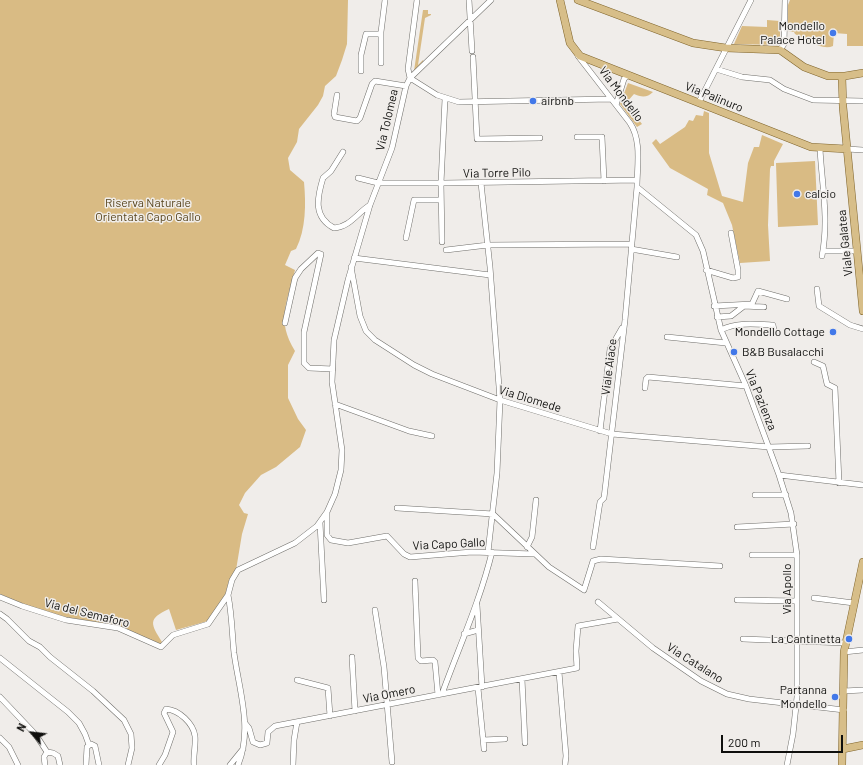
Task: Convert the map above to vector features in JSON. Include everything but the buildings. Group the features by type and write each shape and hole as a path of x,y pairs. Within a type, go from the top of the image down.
{"main road":[{"name":"Via Mondello","path":"560,0 568,37 576,53"},
{"path":"581,1 684,41 726,48 780,50 801,65 814,72 828,76 842,77 863,73"},
{"name":"Via Palinuro","path":"576,53 811,147 820,149 847,149"},
{"name":"Viale Galatea","path":"842,77 847,149 863,311"},
{"path":"842,765 844,652 854,603 861,581 863,562"},
{"path":"843,749 863,745"}],"street":[{"path":"381,63 381,34 385,0"},
{"path":"417,0 408,69 410,78 429,91 459,102 476,103 611,99"},
{"path":"469,0 469,23 472,51"},
{"name":"Via Tolomea","path":"327,512 335,494 341,470 342,450 335,404 332,369 334,340 351,267 370,205 390,152 406,86 410,78 469,23 491,0"},
{"path":"699,102 750,0"},
{"path":"780,50 784,44 785,0"},
{"path":"361,71 361,55 366,34 381,34"},
{"name":"Via Mondello","path":"576,53 636,132 637,187"},
{"path":"472,57 477,139 540,138"},
{"path":"716,69 742,77 770,80 784,89 813,100 863,101"},
{"path":"616,105 624,79 628,75"},
{"path":"338,95 334,114 335,117 357,121 360,118 372,84 375,81 406,86"},
{"path":"442,242 441,183 445,98"},
{"path":"577,136 602,137 604,181"},
{"path":"820,149 826,224 822,254 857,252"},
{"path":"847,149 863,150"},
{"path":"343,152 331,171 323,178 318,204 319,212 324,222 334,228 347,225 362,210 370,205"},
{"name":"Via Torre Pilo","path":"358,178 378,183 637,180"},
{"path":"481,183 488,245 500,400 497,472 490,552 477,606 484,749"},
{"name":"Viale Aiace","path":"593,547 600,502 604,498 612,434 625,320 637,187"},
{"name":"Via Pazienza","path":"637,187 696,235 703,251 720,330 746,386 780,475"},
{"path":"406,238 414,200 441,200"},
{"path":"706,270 733,278 738,277 731,233"},
{"path":"446,250 488,245 632,247 677,257"},
{"path":"285,323 295,278 301,269 318,253 321,254 304,332 304,363 309,368 332,369"},
{"path":"354,258 490,275"},
{"name":"Via Diomede","path":"351,267 361,320 366,331 375,340 420,368 500,400 612,434 769,447 808,446"},
{"path":"817,289 819,306 850,325 863,329"},
{"path":"714,306 752,304 758,291 787,299"},
{"path":"717,318 731,316 744,306 764,307"},
{"path":"600,431 610,349 621,331 625,320"},
{"path":"720,330 731,325 746,324 773,325 774,330"},
{"path":"667,337 726,343"},
{"path":"814,362 823,366 827,384 836,388 839,483"},
{"path":"645,388 646,379 648,377 746,386"},
{"path":"335,404 409,431 432,436"},
{"path":"780,475 863,486"},
{"name":"Via Apollo","path":"780,475 794,524 798,555 797,704 786,765"},
{"path":"755,496 786,495"},
{"path":"527,547 532,537 536,500"},
{"path":"397,508 493,514 549,567 584,590 593,561 600,559 720,566"},
{"name":"Via del Semaforo","path":"0,597 22,606 66,620 118,628 159,647 173,635 208,624 228,595 232,580 238,570 295,543 310,534 327,512"},
{"name":"Via Capo Gallo","path":"327,512 327,535 330,540 348,543 387,536 404,554 410,557 490,552 534,554"},
{"path":"320,523 324,600"},
{"path":"737,527 794,524"},
{"path":"752,555 798,555"},
{"path":"415,581 418,658 421,661 433,660 435,662 440,695"},
{"path":"440,695 481,593"},
{"path":"228,595 234,652 245,723 243,748 238,765"},
{"path":"814,598 854,603"},
{"path":"737,600 797,601"},
{"name":"Via Catalano","path":"598,602 669,659 701,681 727,694 749,699 844,710"},
{"path":"375,610 384,667 392,762"},
{"path":"0,614 7,618 29,641 40,648 50,658 87,686 124,720 131,734 132,748 128,765"},
{"name":"Via Omero","path":"245,723 250,728 253,742 260,745 267,742 268,732 275,726 578,668 576,651 578,626 618,619"},
{"path":"464,634 478,630"},
{"path":"743,639 845,643"},
{"path":"844,652 863,650"},
{"path":"352,657 355,711"},
{"path":"0,658 68,712 82,729 89,745 87,747 86,765"},
{"path":"560,672 566,756 565,765"},
{"path":"522,679 525,743"},
{"path":"297,680 328,688 330,716"},
{"path":"844,692 863,690"},
{"path":"0,697 36,735 47,752 58,756 60,765"},
{"path":"159,765 165,755 173,732 164,713 166,709 180,714 192,728 195,736 193,758 194,765"},
{"path":"293,765 294,740 297,722"},
{"path":"0,738 9,747 18,765"},
{"path":"483,740 505,739"},
{"path":"89,745 91,744 95,746 99,765"},
{"path":"230,765 243,748"},
{"path":"45,765 44,757 47,752"}],"green space":[{"name":"Riserva Naturale Orientata Capo Gallo","path":"0,0 348,0 347,44 336,76 325,86 323,96 318,105 299,129 297,142 288,158 290,170 304,182 305,199 302,233 296,249 291,251 285,265 295,270 285,311 286,330 295,351 288,365 288,398 298,419 306,430 300,447 276,467 261,475 245,493 239,505 244,513 248,514 242,534 236,570 229,581 225,596 208,621 176,630 169,609 157,616 153,622 155,631 162,642 160,645 118,627 65,617 23,604 0,594"},
{"path":"790,0 863,0 863,46 847,46 847,34 834,33 833,46 819,46 795,34 794,32 788,31 788,5"},
{"path":"423,10 428,10 428,14 431,15 425,18 418,65 423,60 424,62 414,71"},
{"path":"767,20 780,21 780,43 778,45 734,44 742,26 767,27"},
{"path":"628,83 653,92 644,96 634,94 626,103 642,124 637,127 620,104"},
{"path":"704,111 709,113 709,153 722,196 743,202 748,163 754,147 759,147 762,135 783,144 774,161 774,166 771,166 770,169 768,225 770,261 740,263 732,225 723,203 707,195 708,189 670,168 652,143 656,139 660,144 685,127 689,120 693,121 696,115 703,116"},
{"name":"calcio","path":"815,161 818,225 778,227 776,163"}],"place":[{"name":"Mondello Palace Hotel","path":"833,33"},
{"name":"airbnb","path":"533,101"},
{"name":"calcio","path":"797,194"},
{"name":"Mondello Cottage","path":"833,332"},
{"name":"B&B Busalacchi","path":"734,352"},
{"name":"La Cantinetta","path":"849,639"},
{"name":"Partanna Mondello","path":"835,697"}]}
